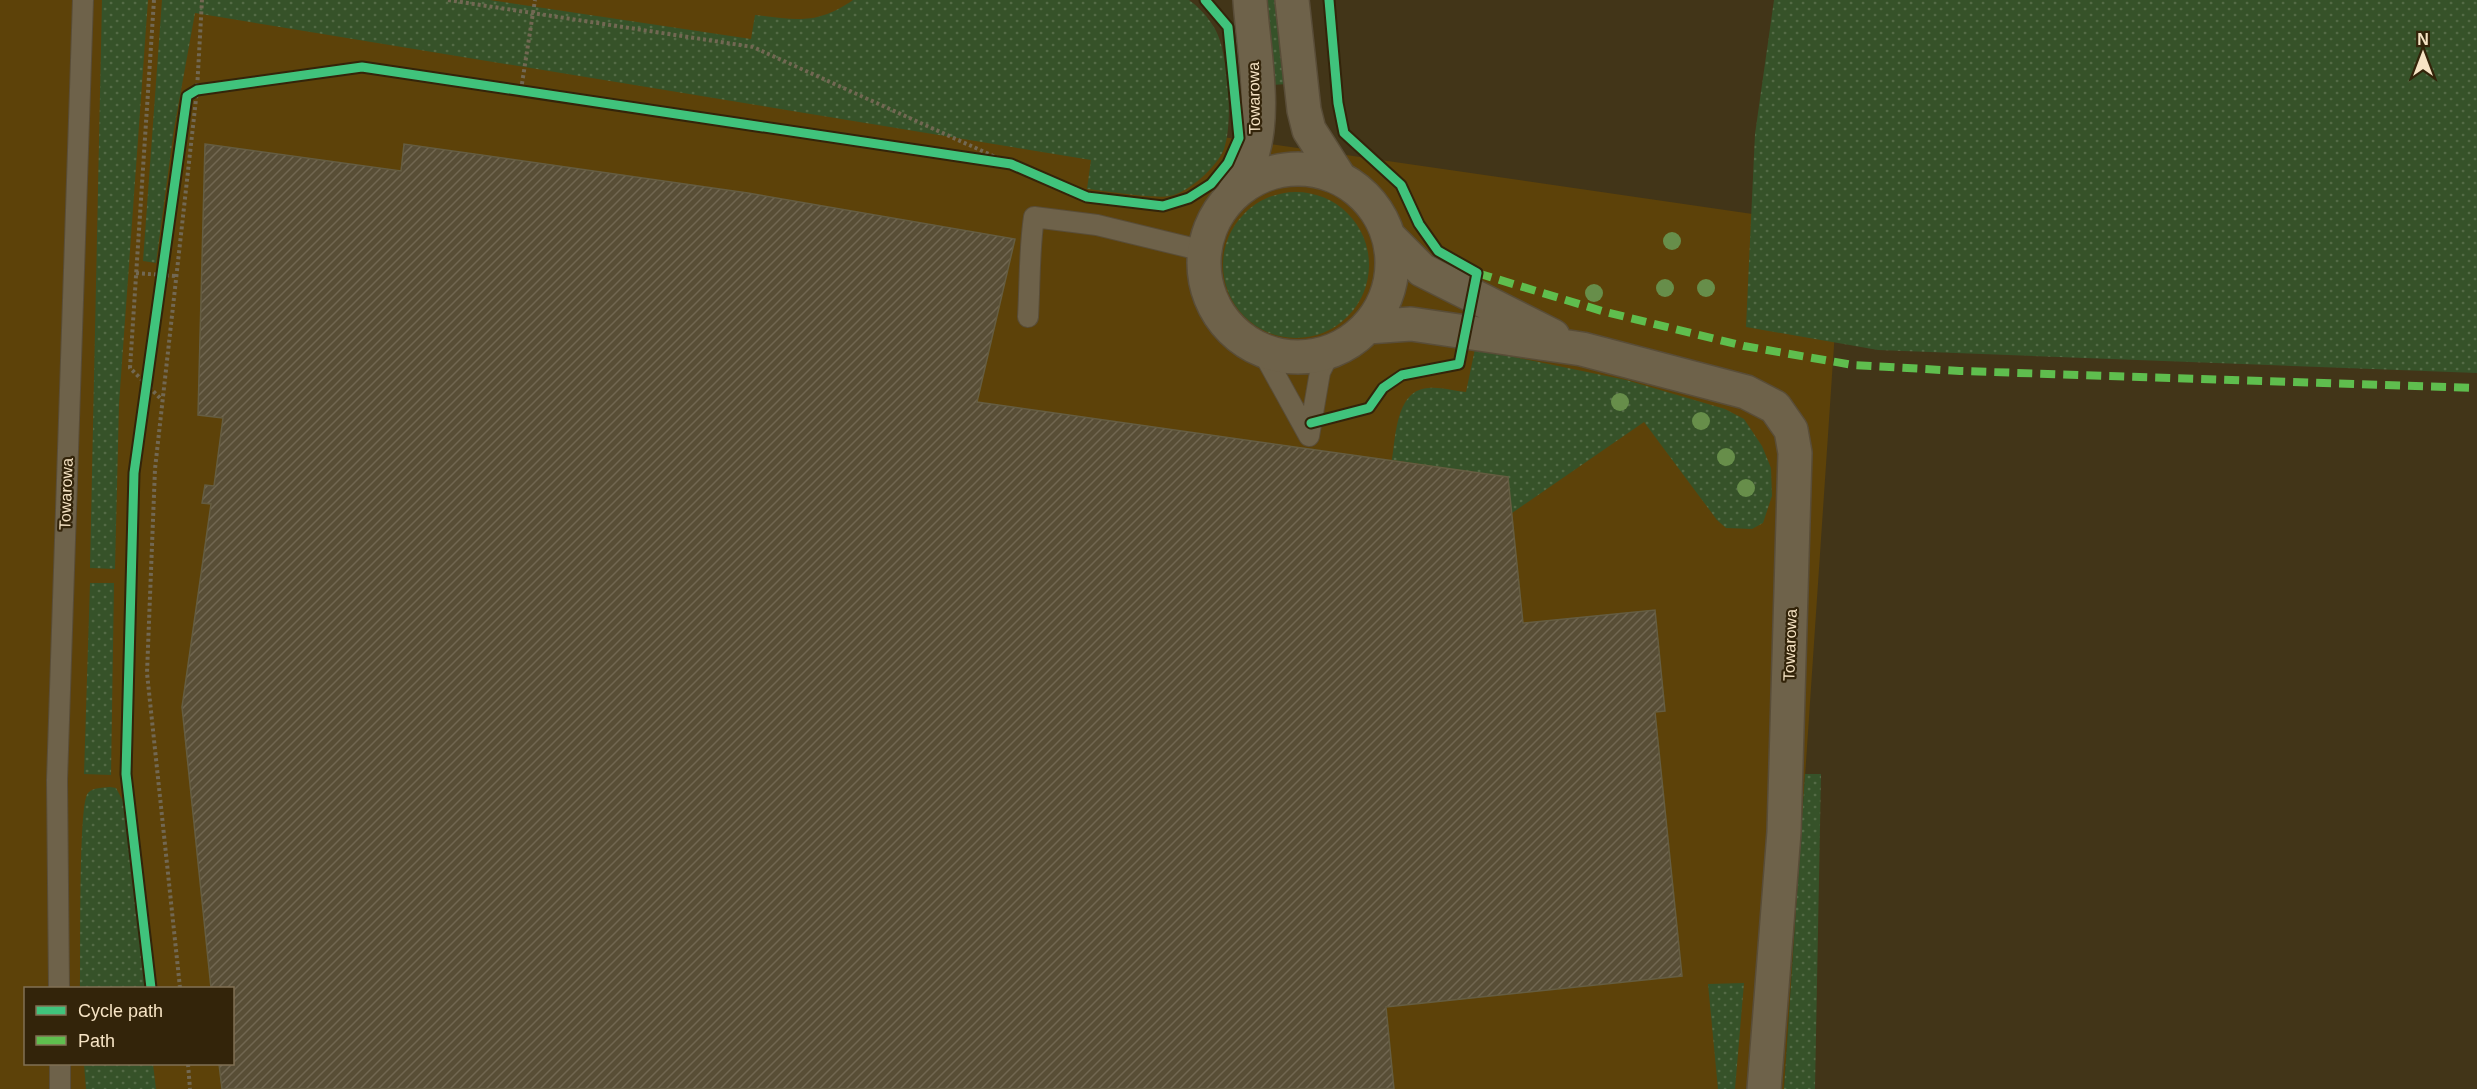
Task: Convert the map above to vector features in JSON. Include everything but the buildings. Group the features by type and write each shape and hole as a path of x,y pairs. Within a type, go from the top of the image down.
{"street":[{"name":"Towarowa","path":"1234,192 1250,162 1256,131 1258,104 1250,0"},
{"path":"1292,0 1304,110 1309,130 1339,177"},
{"path":"1296,168 1317,170 1339,177 1361,192 1377,210 1390,238 1393,267 1389,289 1381,309 1367,327 1348,343 1330,352 1309,357 1283,356 1261,350 1235,333 1218,313 1208,292 1203,272 1204,251 1216,214 1234,192 1250,181 1271,172 1296,168"},
{"name":"Towarowa","path":"1390,238 1422,270 1582,350"},
{"name":"Towarowa","path":"1367,327 1411,324 1582,350 1746,392 1775,407 1791,430 1795,453 1784,832 1764,1089"}],"lane":[{"name":"Towarowa","path":"59,987 57,780 83,0"},
{"path":"1028,317 1032,259 1030,240 1034,217 1097,225 1204,251"},
{"path":"1261,350 1309,436 1320,372 1330,352"},
{"path":"60,1065 60,1089"}],"path":[{"path":"154,0 130,368 162,400"},
{"path":"180,987 147,673 155,469 197,90 202,0"},
{"path":"448,0 753,47 1011,164"},
{"path":"521,90 535,0"},
{"path":"180,152 187,96 197,90"},
{"path":"161,286 164,264"},
{"path":"136,273 176,276"},
{"path":"145,396 148,374"},
{"path":"188,1065 190,1089"}],"shaded area":[{"path":"0,0 1184,0 1195,133 1842,227 1784,1089 0,1089"}],"green space":[{"path":"102,0 148,0 119,404 115,569 90,568"},
{"path":"162,0 490,0 751,39 755,15 806,19 828,14 853,0 1189,0 1209,19 1221,44 1226,68 1228,97 1227,138 1216,163 1202,178 1177,194 1162,197 1087,189 1091,160 195,13 174,129 156,263 143,261"},
{"path":"1262,0 1277,0 1288,84 1271,85"},
{"path":"1774,0 2477,0 2477,373 1878,350 1746,327 1755,134"},
{"path":"1296,192 1324,197 1348,213 1364,237 1369,265 1364,293 1348,317 1324,333 1296,338 1268,333 1244,317 1228,293 1223,265 1228,237 1244,213 1268,197"},
{"path":"1475,349 1626,380 1725,409 1744,419 1762,446 1771,468 1772,496 1763,523 1752,529 1726,528 1717,520 1644,422 1512,513 1508,477 1392,460 1400,415 1410,396 1418,390 1429,388 1466,392"},
{"path":"90,583 114,583 111,775 84,774"},
{"path":"1805,774 1821,774 1815,1089 1784,1089"},
{"path":"98,788 116,788 125,805 145,987 80,987 83,824 88,793"},
{"path":"1744,983 1735,1089 1718,1089 1708,984"},
{"path":"84,1065 153,1065 156,1089 86,1089"}],"marked path":[{"path":"1477,273 1602,311 1744,346 1853,365 1960,371 2477,388"}],"cycle path":[{"path":"151,987 126,774 134,473 187,96 197,90 362,67 1011,164 1087,197 1163,206 1189,198 1211,184 1228,163 1239,138 1228,27 1205,0"},
{"path":"1311,423 1369,408 1383,388 1402,375 1459,364 1477,273 1438,251 1419,224 1401,185 1344,133 1338,103 1329,0"}]}
